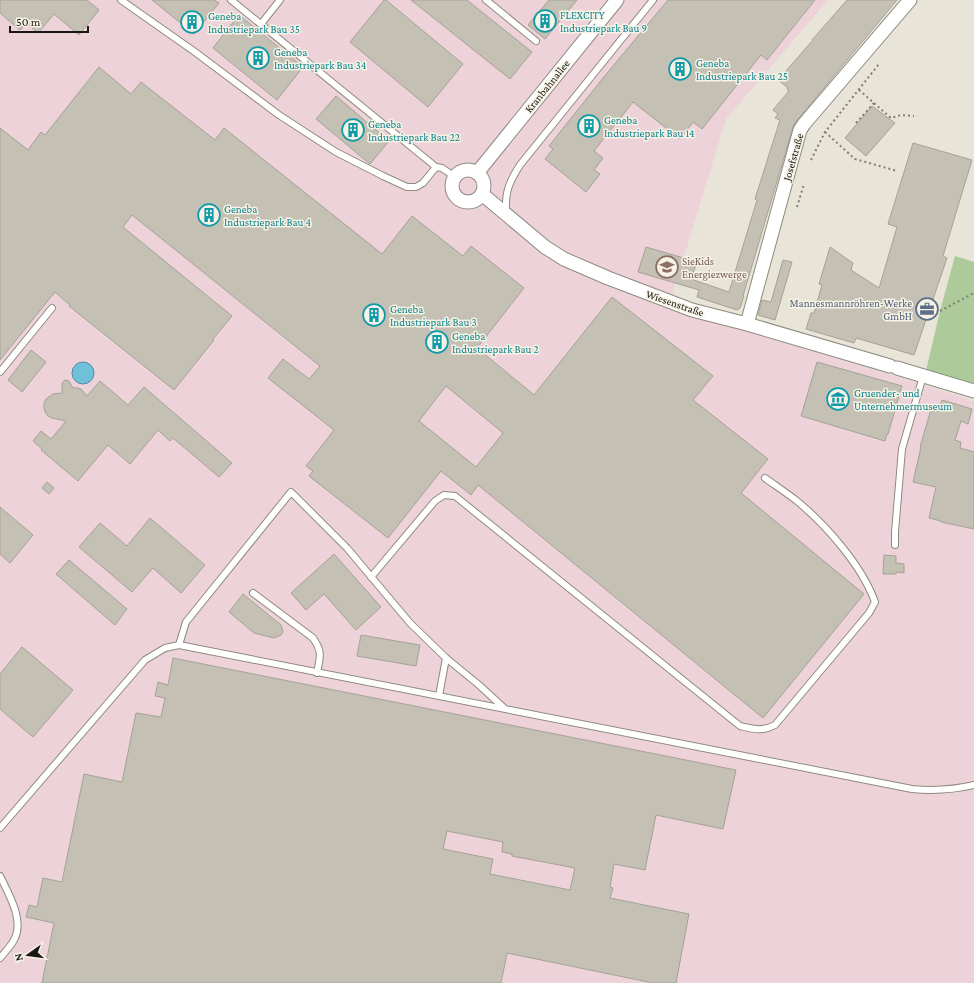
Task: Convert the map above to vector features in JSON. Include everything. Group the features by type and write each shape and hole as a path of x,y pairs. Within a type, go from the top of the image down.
{"street":[{"name":"Kranbahnallee","path":"477,173 617,0"},
{"name":"Josefstraße","path":"747,324 800,130 910,0"},
{"path":"470,170 477,173 482,178 484,184 482,194 476,201 470,203 460,200 453,192 452,186 455,177 460,172 464,171 470,170"},
{"name":"Wiesenstraße","path":"482,194 545,247 564,259 608,278 692,310 747,324 974,391"}],"lane":[{"path":"122,0 280,115 336,152 407,187 416,187 424,183 436,168"},
{"path":"231,0 436,168 442,168 455,177"},
{"path":"261,24 280,0"},
{"path":"486,0 536,41"},
{"path":"506,214 507,191 513,175 653,0"},
{"path":"0,372 52,308"},
{"path":"895,545 902,449 923,376"},
{"path":"371,576 436,500 444,495 455,496 740,726 762,730 775,725 869,613 875,602 855,564 836,541 796,500 765,478"},
{"path":"179,645 186,622 292,492 347,548 410,623 446,658 504,708"},
{"path":"253,593 313,638 319,647 320,656 317,673"},
{"path":"0,828 145,660 165,648 179,645 912,789 943,790 974,786"},
{"path":"439,696 446,658"},
{"path":"0,876 16,914 18,925 16,938 0,958"}],"path":[{"path":"811,160 825,132 879,64"},
{"path":"859,90 891,118 901,115 914,116"},
{"path":"856,123 874,103"},
{"path":"825,132 855,159 897,171"},
{"path":"797,208 804,184"},
{"path":"940,311 974,293"}],"shaded area":[{"path":"0,0 828,0 726,119 668,309 773,337 974,401 974,983 0,983"}],"green space":[{"path":"955,256 974,262 974,388 925,375"}],"water":[{"path":"83,362 91,365 94,373 91,381 83,384 75,381 72,373 75,365"}],"building":[{"path":"0,0 87,0 99,10 79,35 54,14 38,33 26,23 20,30 0,13"},
{"name":"Geneba Industriepark Bau 35","path":"152,0 214,0 219,3 194,34"},
{"path":"384,0 386,0 463,64 428,107 350,42"},
{"path":"411,0 467,0 532,52 510,79"},
{"name":"FLEXCITY Industriepark Bau 9","path":"549,0 577,0 545,39 528,25"},
{"name":"Geneba Industriepark Bau 25","path":"668,0 815,0 767,60 761,55 702,129 693,122 680,139 633,102 594,151 603,158 594,170 600,174 586,192 545,159 553,149 549,146"},
{"path":"847,0 897,0 794,124 740,308 737,310 697,297 699,290 638,272 646,247 697,262 691,279 729,292 757,200 755,199 780,120 775,118 778,114 773,110 789,91 787,90 788,88 778,80"},
{"name":"Geneba Industriepark Bau 34","path":"239,15 303,67 277,100 213,48"},
{"path":"99,67 131,94 141,82 215,140 224,128 382,254 412,216 463,256 471,246 524,288 477,348 534,395 612,297 713,376 693,400 768,459 741,493 864,594 763,718 478,485 471,495 441,471 388,538 309,476 313,471 306,466 334,430 268,378 283,359 309,379 320,366 132,215 123,227 232,316 174,390 69,306 70,305 55,292 0,360 0,128 28,150 41,132 45,135","holes":["446,386 503,433 476,467 419,421"]},
{"name":"Geneba Industriepark Bau 22","path":"336,96 389,141 370,164 316,119"},
{"path":"872,106 895,123 866,156 845,138"},
{"path":"913,143 972,160 943,256 947,258 914,355 856,338 854,343 806,329 811,313 814,313 822,285 819,284 830,247 853,263 851,270 879,288 897,227 888,224"},
{"path":"783,260 792,262 775,320 758,315 762,300 771,302"},
{"path":"31,350 46,362 22,392 8,380"},
{"path":"817,362 902,386 885,441 801,416"},
{"path":"65,380 69,381 73,388 81,389 87,396 100,381 128,405 144,387 232,463 219,477 173,438 170,441 158,430 130,464 108,445 78,481 41,450 42,449 33,441 41,431 51,439 66,421 48,416 44,408 46,399 53,394 62,393 62,383"},
{"path":"942,400 972,409 968,424 961,421 955,440 961,442 960,448 974,452 974,529 929,518 936,487 913,482 920,447 932,406 939,408"},
{"path":"47,482 54,488 49,494 42,488"},
{"path":"0,507 33,535 10,563 0,554"},
{"path":"150,518 205,565 181,593 153,568 132,592 79,547 100,523 127,546"},
{"path":"334,554 381,607 356,630 324,594 306,610 291,593"},
{"path":"884,555 896,556 896,563 904,564 904,573 896,572 896,574 883,574"},
{"path":"69,560 127,609 115,625 56,574"},
{"path":"243,594 281,625 283,632 281,635 274,638 254,633 229,612"},
{"path":"361,635 420,645 416,666 357,656"},
{"path":"22,647 73,690 33,737 0,709 0,674"},
{"path":"173,658 736,770 723,829 656,815 645,870 614,864 610,887 613,888 610,898 689,914 676,983 653,983 507,953 501,983 42,983 54,923 26,917 29,905 37,907 43,878 62,882 84,774 122,782 136,713 161,717 165,698 155,696 158,682 168,685","holes":["447,831 503,842 502,852 512,854 512,856 575,868 570,890 490,874 493,859 443,849"]}],"place":[{"name":"FLEXCITY Industriepark Bau 9","path":"545,21"},
{"name":"Geneba Industriepark Bau 35","path":"192,22"},
{"name":"Geneba Industriepark Bau 34","path":"258,58"},
{"name":"Geneba Industriepark Bau 25","path":"680,69"},
{"name":"Geneba Industriepark Bau 14","path":"589,126"},
{"name":"Geneba Industriepark Bau 22","path":"353,130"},
{"name":"Geneba Industriepark Bau 4","path":"209,215"},
{"name":"SieKids Energiezwerge","path":"667,267"},
{"name":"Mannesmannröhren-Werke GmbH","path":"927,309"},
{"name":"Geneba Industriepark Bau 3","path":"374,315"},
{"name":"Geneba Industriepark Bau 2","path":"437,342"},
{"name":"Gruender- und Unternehmermuseum","path":"838,399"}]}
